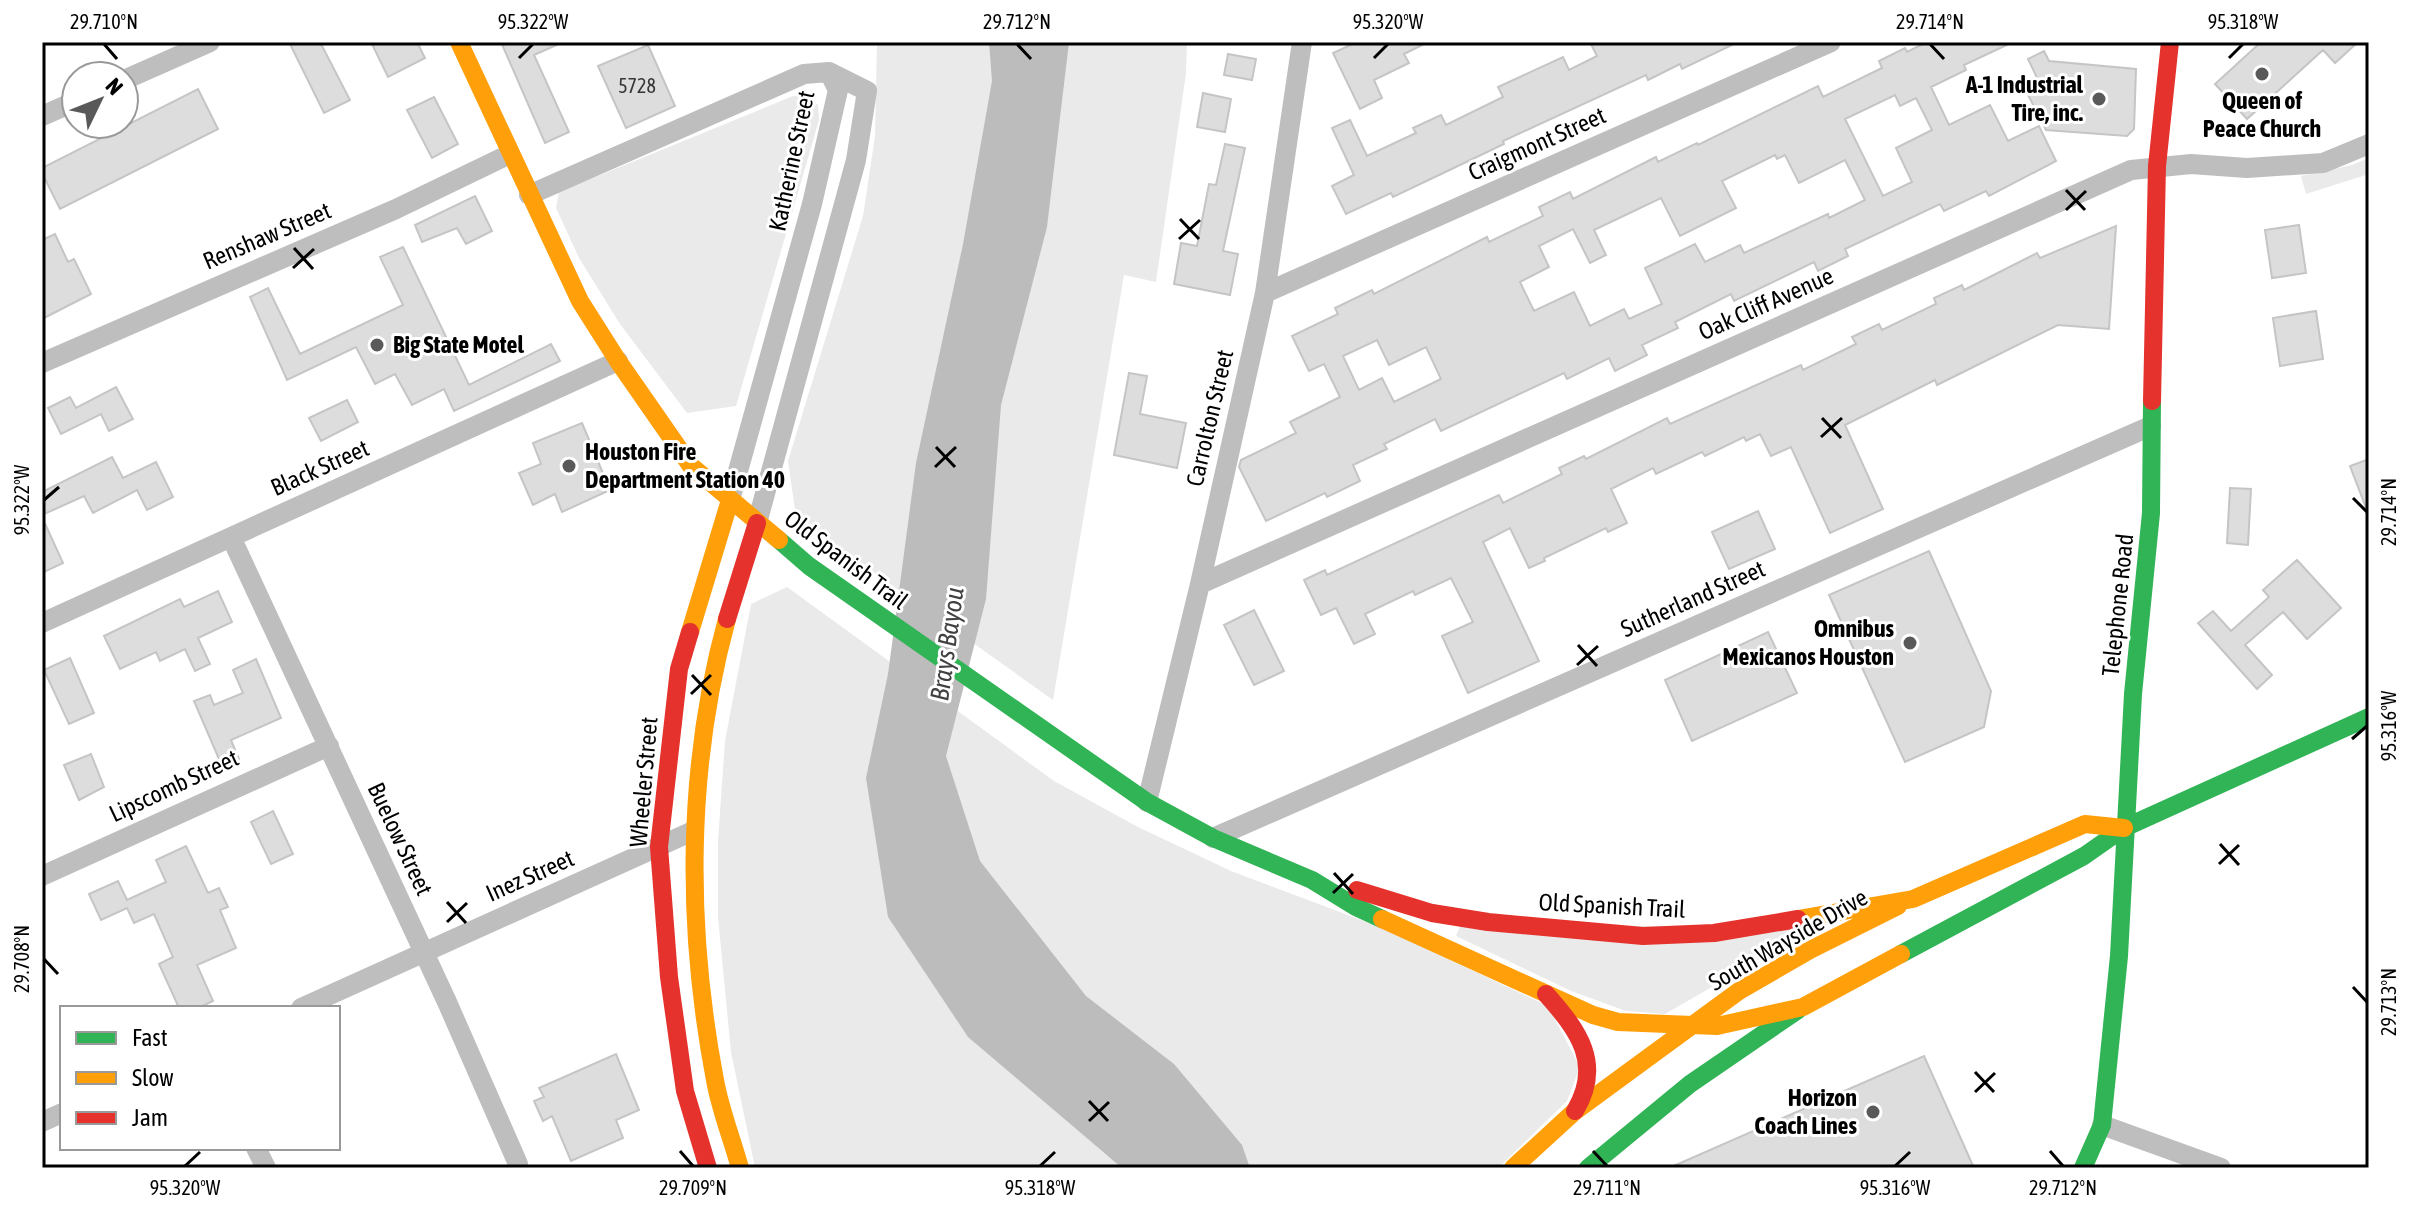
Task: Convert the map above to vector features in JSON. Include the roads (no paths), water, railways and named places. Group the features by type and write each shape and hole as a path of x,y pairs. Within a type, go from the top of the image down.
{"main road":[{"name":"Old Spanish Trail","path":"459,42 580,301 618,361 691,466 809,566 1147,802 1213,838 1312,880 1356,907 1545,994 1593,1015 1618,1022 1717,1026 1803,1007"},
{"name":"Telephone Road","path":"2083,1168 2102,1125 2119,956 2133,694 2151,513 2157,166 2170,42"},
{"name":"Wheeler Street","path":"708,1168 685,1091 669,977 659,847 679,669 730,500"},
{"path":"740,1168 715,1082 697,961 693,831 713,669 740,571 757,523"},
{"name":"South Wayside Drive","path":"1588,1168 1651,1113 1718,1062 1803,1007 2084,856 2124,828 2369,717"},
{"name":"South Wayside Drive","path":"1513,1168 1574,1112 1739,991 1810,950 1913,899 2085,824 2124,828"},
{"name":"Old Spanish Trail","path":"1312,880 1432,913 1549,929 1643,936 1714,933 1913,899"},
{"path":"1545,994 1569,1019 1583,1043 1589,1073 1582,1101 1574,1112"},
{"path":"685,1091 715,1082"}],"street":[{"path":"140,73 210,42"},
{"name":"Carrolton Street","path":"1147,802 1265,293 1302,42"},
{"name":"Craigmont Street","path":"1265,293 1831,42"},
{"path":"529,195 804,74 829,72"},
{"name":"Katherine Street","path":"730,500 812,204 838,90 829,72"},
{"name":"Katherine Street","path":"757,523 852,175 867,91 829,72"},
{"name":"Oak Cliff Avenue","path":"1200,584 2131,170 2191,164 2247,168 2323,163 2369,144"},
{"name":"Renshaw Street","path":"42,363 396,209 510,154"},
{"name":"Black Street","path":"42,623 618,361"},
{"name":"Sutherland Street","path":"1213,838 2151,426"},
{"name":"Buelow Street","path":"231,537 518,1164"},
{"name":"Lipscomb Street","path":"42,876 329,746"},
{"name":"Inez Street","path":"305,1006 693,831"},
{"path":"2102,1125 2221,1168"},
{"path":"257,1150 266,1168"}],"water":[{"name":"Brays Bayou","path":"989,42 1069,42 1047,227 1001,405 986,599 946,756 980,861 1086,996 1174,1064 1242,1145 1250,1168 1122,1168 968,1037 888,917 866,778 888,674 916,463 963,244 992,81"}],"place":[{"name":"Queen of Peace Church","path":"2262,74"},
{"name":"A-1 Industrial Tire, inc.","path":"2099,99"},
{"name":"Big State Motel","path":"377,345"},
{"name":"Houston Fire Department Station 40","path":"569,466"},
{"name":"Omnibus Mexicanos Houston","path":"1910,643"},
{"name":"Horizon Coach Lines","path":"1873,1112"}]}
